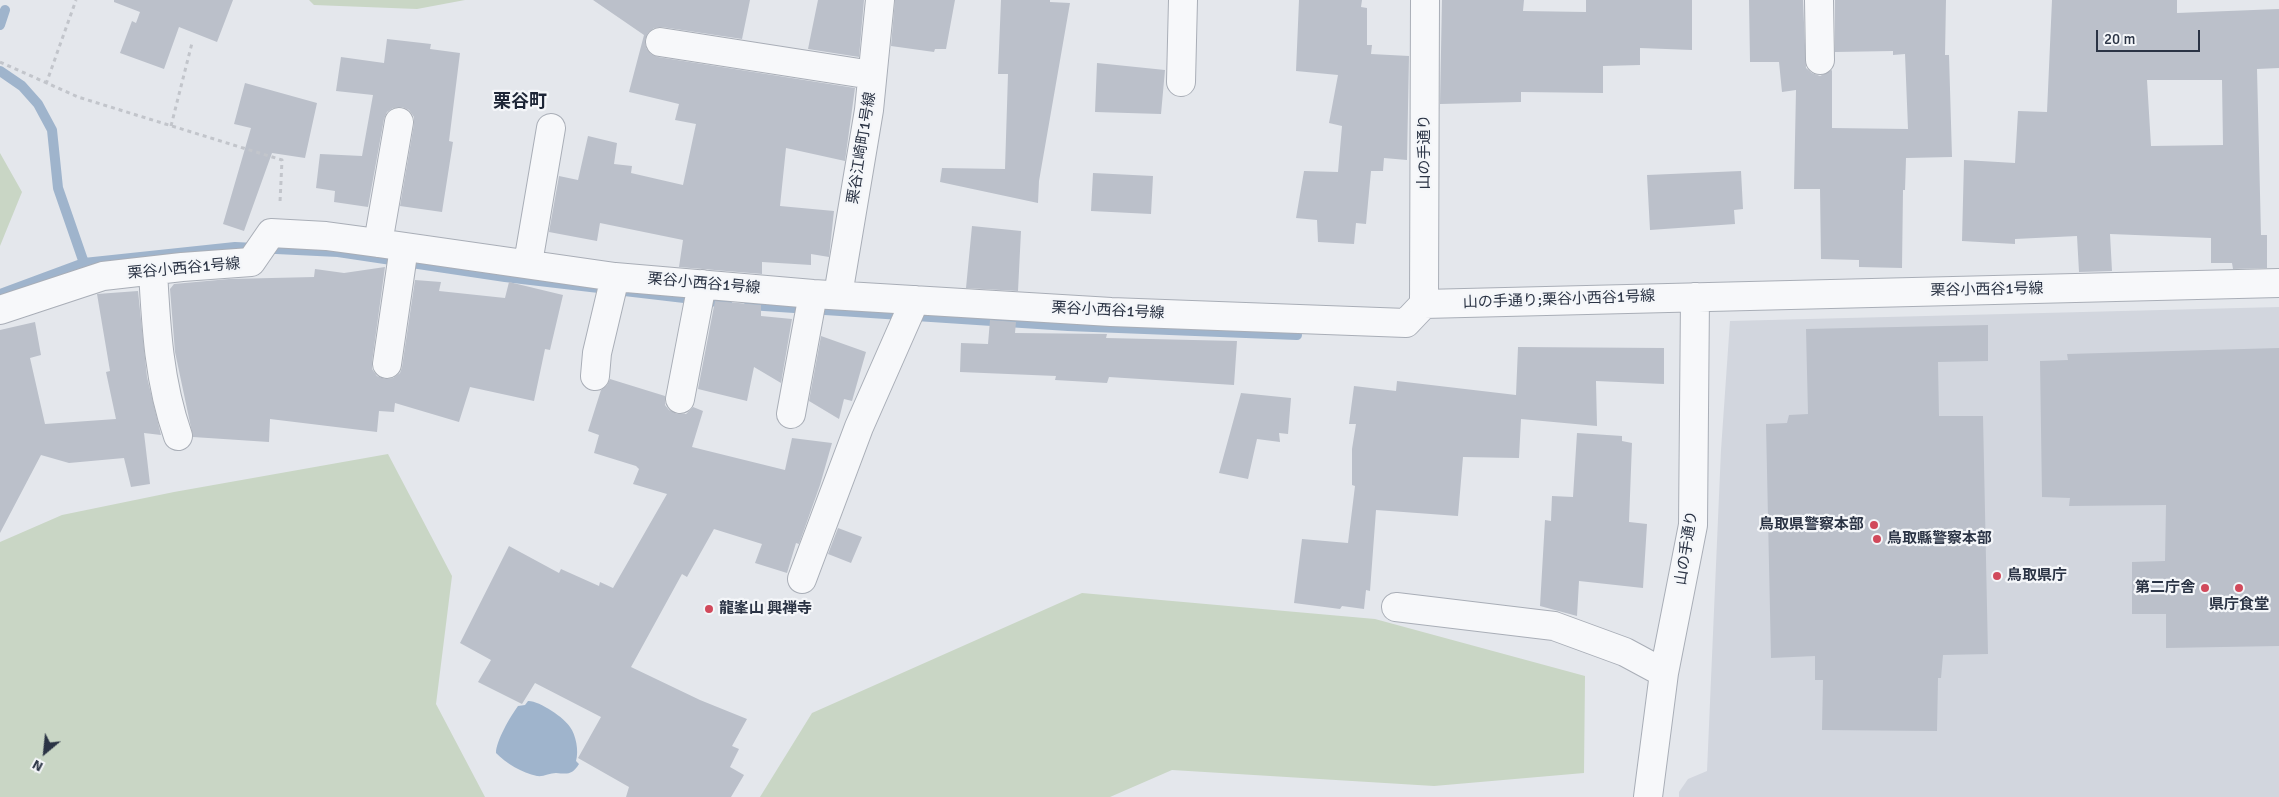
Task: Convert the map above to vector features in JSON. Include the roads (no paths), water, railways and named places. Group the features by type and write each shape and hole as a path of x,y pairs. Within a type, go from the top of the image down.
{"street":[{"name":"栗谷江崎町1号線","path":"791,414 826,295 869,110 880,0"},
{"path":"1181,82 1183,0"},
{"name":"山の手通り","path":"1424,304 1425,0"},
{"path":"1819,0 1820,60"},
{"path":"660,42 872,75"},
{"path":"387,364 399,122"},
{"path":"528,264 551,128"},
{"name":"栗谷小西谷1号線","path":"0,310 104,276 251,262 274,233 392,245 615,277 826,295 1111,312 1406,323 1424,304"},
{"path":"153,271 160,362 169,410 178,436"},
{"path":"594,376 597,353 615,277"},
{"name":"栗谷小西谷1号線","path":"1694,297 2279,283"},
{"path":"680,399 702,284"},
{"name":"山の手通り","path":"1648,797 1664,673 1694,525 1694,297"},
{"name":"山の手通り;栗谷小西谷1号線","path":"1424,304 1694,297"},
{"path":"802,579 859,427 915,300"},
{"path":"1396,607 1554,626 1625,652 1664,673"}],"water":[{"path":"528,701 538,703 551,710 563,719 572,730 577,748 576,761 579,764 572,772 537,776 515,767 496,753 501,736 511,716 518,706 525,705"}],"waterway":[{"path":"0,25 5,10"},
{"path":"0,71 22,86 38,104 52,130 58,188 84,263"},
{"path":"0,294 84,263 235,247 338,252 505,277 727,303"},
{"path":"749,305 1068,326 1297,335"}],"place":[{"name":"鳥取県警察本部","path":"1874,525"},
{"name":"鳥取縣警察本部","path":"1877,539"},
{"name":"鳥取県庁","path":"1997,576"},
{"name":"第二庁舎","path":"2205,588"},
{"name":"県庁食堂","path":"2239,588"},
{"name":"龍峯山 興禅寺","path":"709,609"}],"district":[{"name":"栗谷町","path":"520,102"}]}
